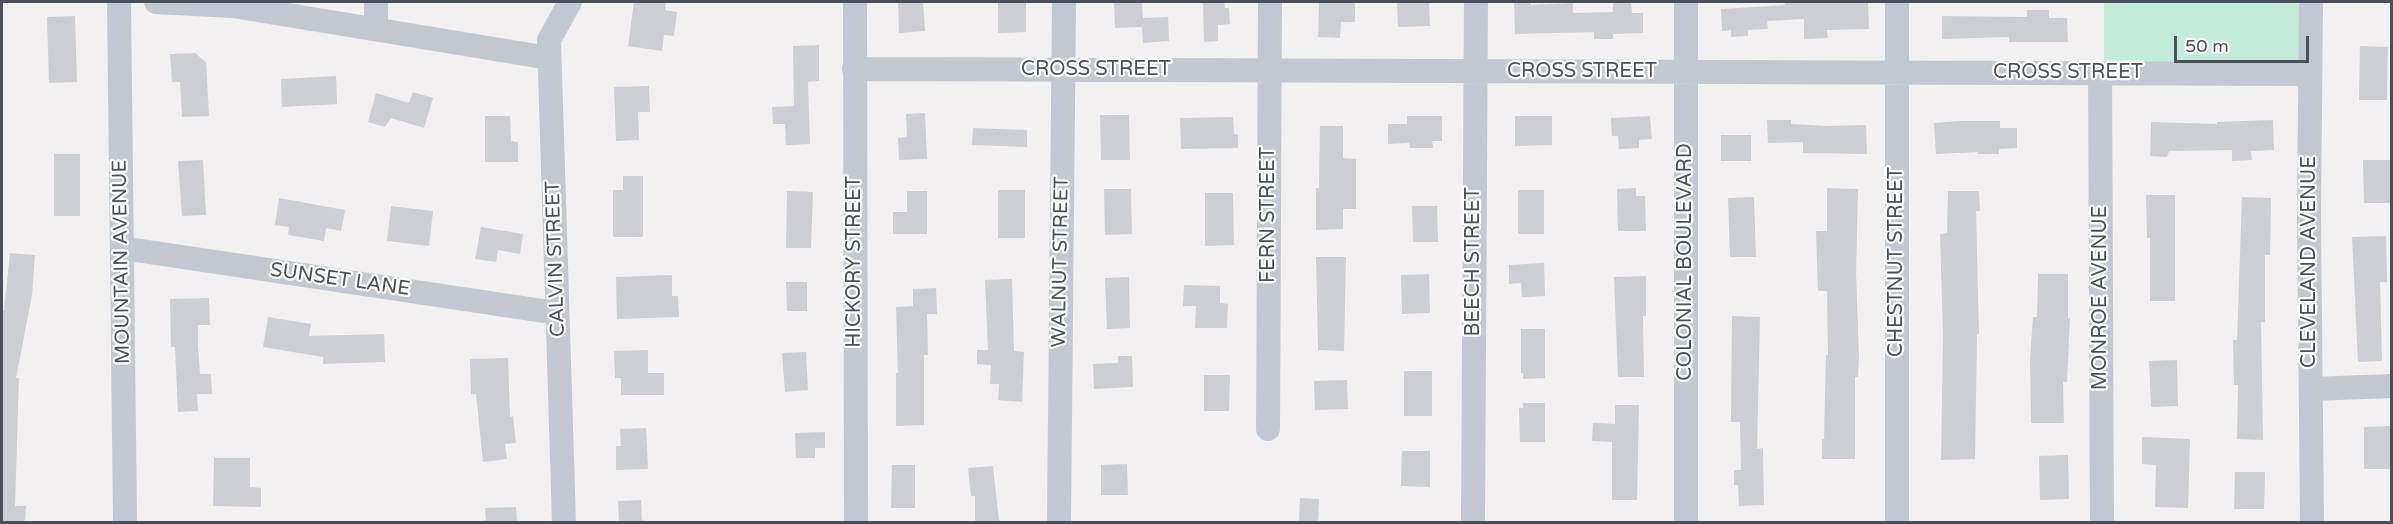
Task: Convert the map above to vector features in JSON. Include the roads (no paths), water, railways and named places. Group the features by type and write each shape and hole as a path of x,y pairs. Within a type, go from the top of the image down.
{"street":[{"name":"MOUNTAIN AVENUE","path":"119,2 125,522"},
{"path":"156,2 233,6 549,58"},
{"path":"376,2 376,28"},
{"name":"CALVIN STREET","path":"564,522 549,40 570,2"},
{"name":"HICKORY STREET","path":"855,2 856,522"},
{"name":"WALNUT STREET","path":"1059,522 1064,2"},
{"name":"FERN STREET","path":"1268,429 1270,2"},
{"name":"BEECH STREET","path":"1473,522 1476,2"},
{"name":"COLONIAL BOULEVARD","path":"1686,2 1686,522"},
{"name":"CHESTNUT STREET","path":"1897,2 1898,522"},
{"name":"CLEVELAND AVENUE","path":"2311,2 2309,216 2312,522"},
{"name":"CROSS STREET","path":"854,69 2310,74"},
{"name":"MONROE AVENUE","path":"2100,73 2103,522"},
{"name":"SUNSET LANE","path":"122,248 557,313"},
{"path":"2311,389 2391,386"}]}
